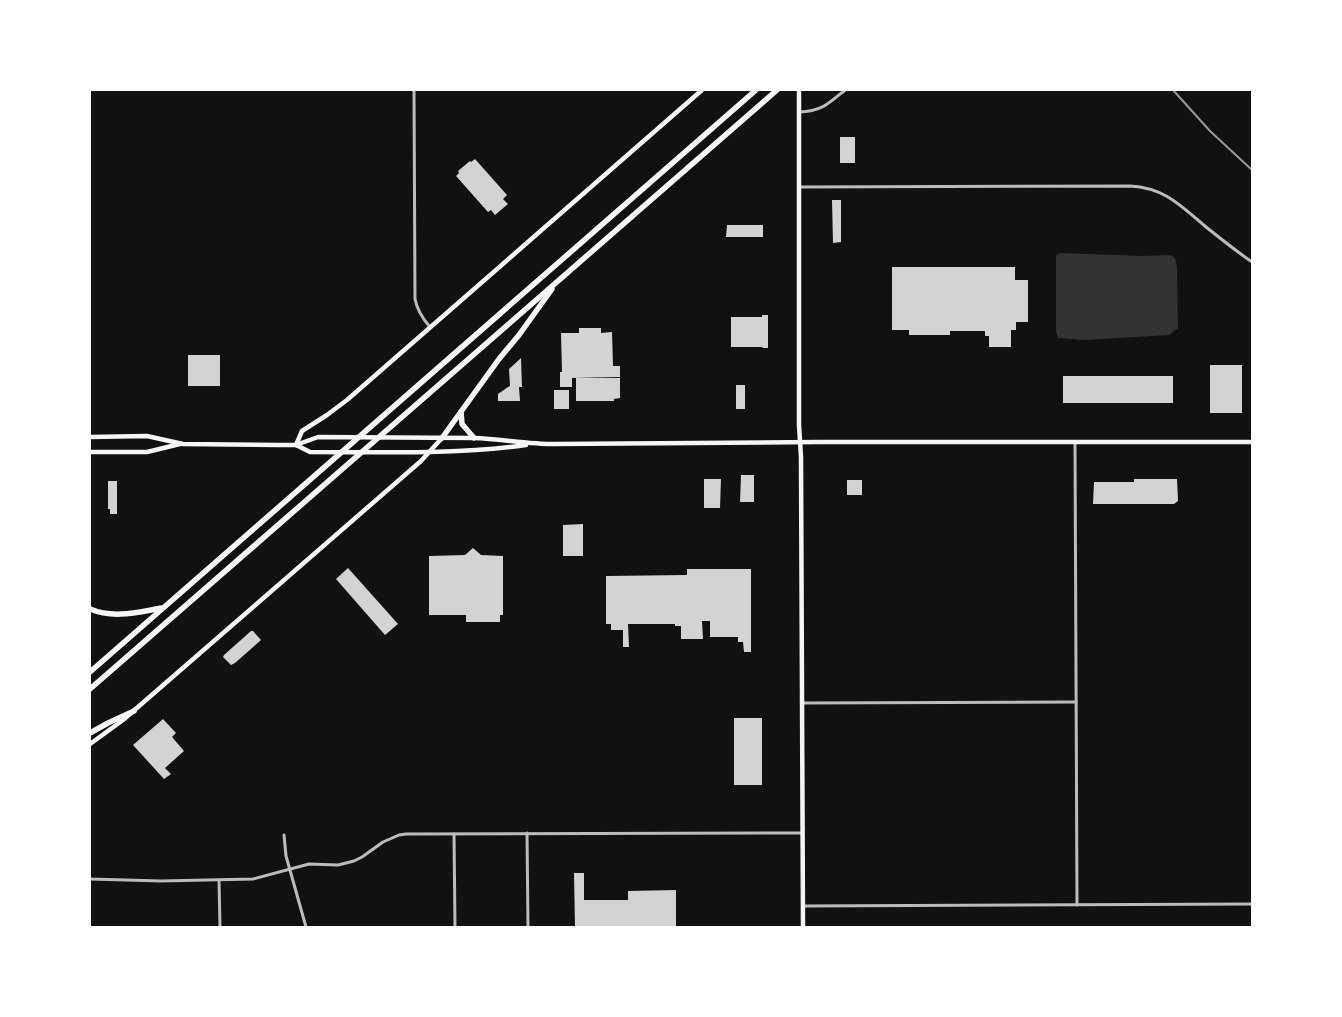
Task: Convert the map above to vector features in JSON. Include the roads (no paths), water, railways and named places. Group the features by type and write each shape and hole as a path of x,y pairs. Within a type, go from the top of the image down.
{"highway":[{"path":"90,672 756,90"},
{"path":"90,689 777,90"},
{"path":"442,438 560,279"},
{"path":"461,412 462,424 474,438"},
{"path":"90,609 108,614 118,614 162,608"},
{"path":"90,733 134,711"}],"main road":[{"path":"296,445 302,431 347,400 702,90"},
{"path":"799,90 799,425 803,927"},
{"path":"90,436 147,436 183,444 296,445 318,437 326,437 474,438 500,439 532,444"},
{"path":"90,744 134,711 421,461 442,438"},
{"path":"296,445 310,452 428,452 499,449 532,444 1252,442"},
{"path":"90,452 147,452 183,444"}],"street":[{"path":"414,90 415,299 418,310 430,328"},
{"path":"799,112 820,109 845,90"},
{"path":"799,187 1144,187 1175,200 1252,262"},
{"path":"1075,442 1077,905"},
{"path":"801,703 1076,702"},
{"path":"527,833 528,927"},
{"path":"90,879 161,881 253,879 309,864 338,864 354,861 383,842 406,834 802,833"},
{"path":"454,834 455,927"},
{"path":"284,836 286,856 306,927"},
{"path":"220,880 220,927"},
{"path":"802,906 1252,904"}],"railway":[{"path":"1173,90 1210,131 1252,170"}]}
